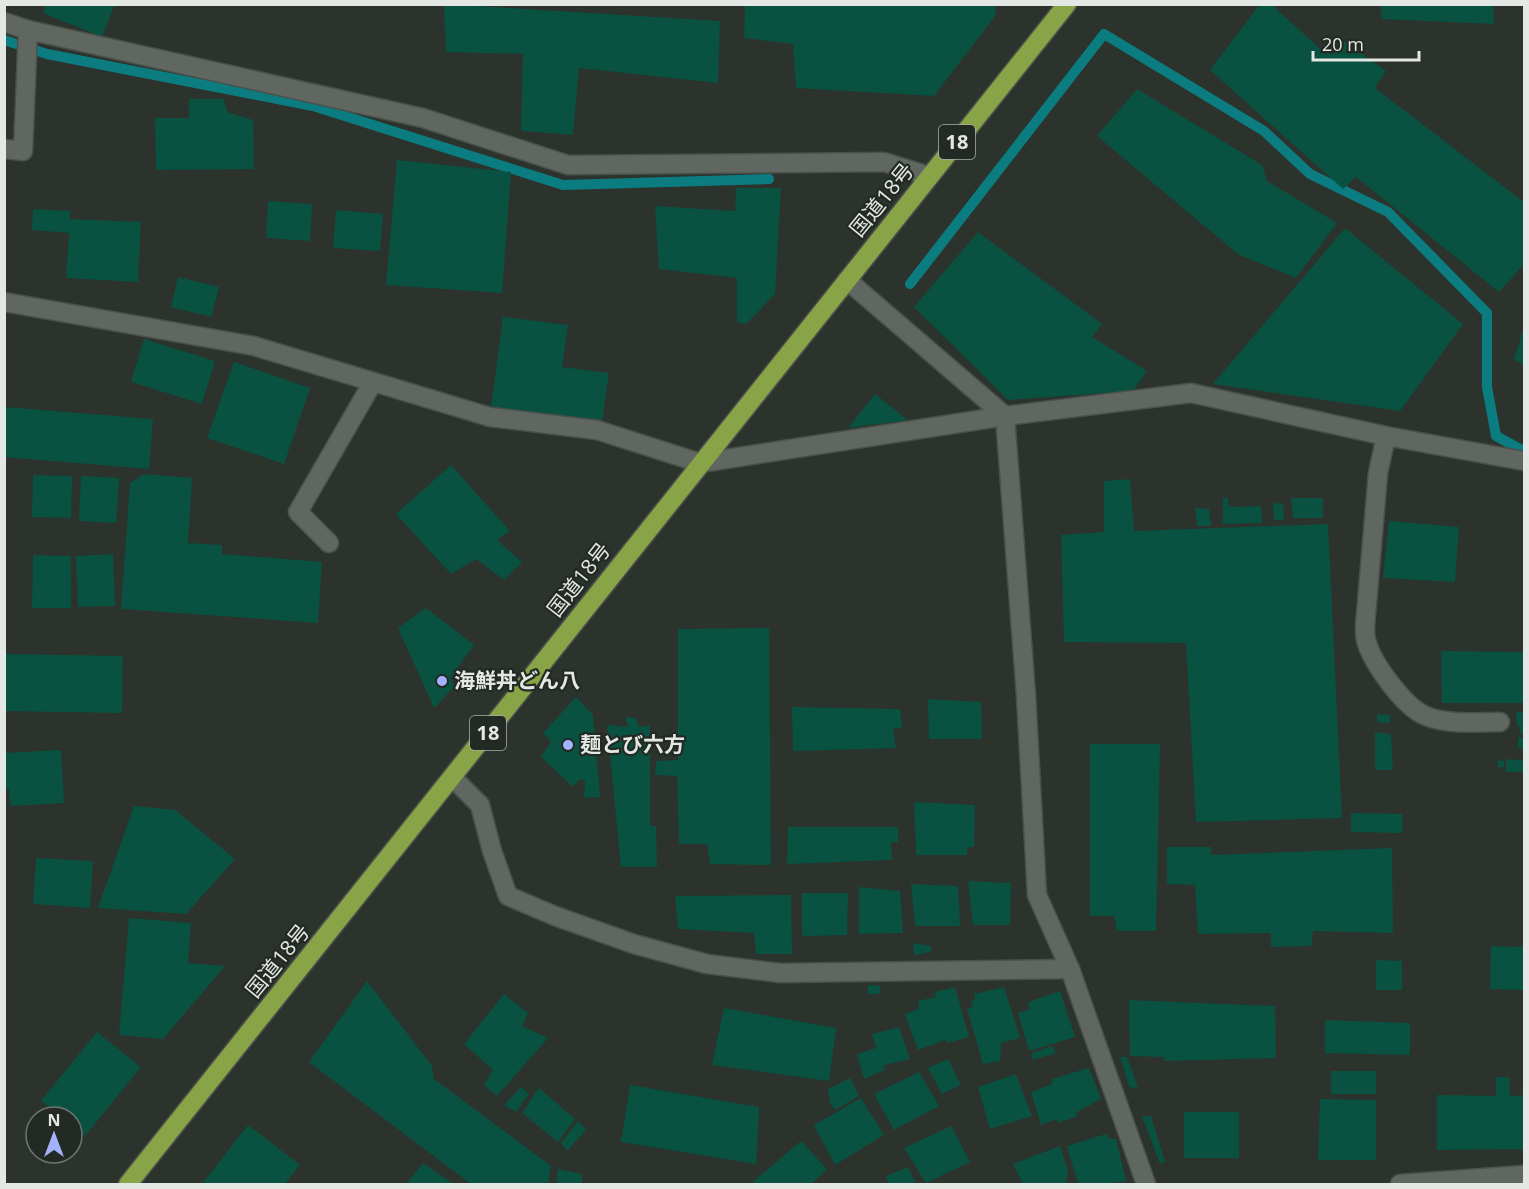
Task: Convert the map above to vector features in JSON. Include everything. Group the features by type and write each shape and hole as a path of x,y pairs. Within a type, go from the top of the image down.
{"highway":[{"name":"国道18号","path":"128,1185 1066,4"}],"street":[{"path":"4,22 27,43 423,117 568,165 884,162 929,176"},
{"path":"4,150 23,151 27,43"},
{"path":"847,280 1005,416 1026,695 1037,894 1070,969 1146,1185"},
{"path":"4,302 254,346 490,417 597,430 700,464 1005,416 1191,393 1386,436 1524,461"},
{"path":"330,543 298,512 373,382"},
{"path":"1386,436 1378,474 1365,626 1366,641 1375,661 1393,686 1409,704 1424,715 1445,721 1500,722"},
{"path":"453,778 480,805 492,851 508,896 555,916 634,944 707,964 780,973 1070,969"},
{"path":"1400,1185 1524,1175"}],"building":[{"path":"46,4 115,4 102,37 43,13"},
{"path":"444,4 720,21 718,83 579,68 573,135 521,131 523,54 446,52"},
{"path":"745,4 996,4 995,16 934,96 796,88 793,44 744,38"},
{"path":"1260,4 1271,4 1326,54 1340,38 1386,71 1375,88 1524,202 1524,264 1499,292 1356,177 1343,189 1210,70"},
{"path":"1381,4 1493,4 1494,24 1381,19"},
{"path":"1137,89 1262,165 1267,181 1337,223 1296,278 1239,255 1097,136"},
{"path":"189,99 224,99 227,112 253,120 254,169 156,170 155,118 189,118"},
{"path":"397,160 511,172 502,293 386,285"},
{"path":"736,188 781,188 775,294 746,324 737,322 737,278 659,269 655,206 735,211"},
{"path":"268,201 312,204 310,241 266,238"},
{"path":"33,209 70,211 70,219 141,222 138,282 66,278 69,233 32,230"},
{"path":"336,210 383,214 380,251 333,248"},
{"path":"1345,228 1463,324 1400,411 1213,384"},
{"path":"978,232 1102,324 1092,337 1147,371 1133,391 1008,400 914,307"},
{"path":"178,277 219,287 211,317 171,307"},
{"path":"503,317 568,325 562,367 609,373 602,422 491,408"},
{"path":"1524,327 1524,366 1514,359"},
{"path":"144,339 215,361 202,404 131,382"},
{"path":"234,362 310,388 284,464 207,438"},
{"path":"875,394 908,420 848,428"},
{"path":"5,407 153,419 149,469 4,457"},
{"path":"451,465 510,531 497,540 522,562 504,580 476,559 451,574 396,514"},
{"path":"144,474 192,478 188,543 222,545 222,554 322,562 318,623 121,609 130,483"},
{"path":"33,475 72,476 71,518 32,517"},
{"path":"81,476 119,478 116,523 79,521"},
{"path":"1130,479 1134,531 1328,524 1342,818 1196,822 1186,643 1064,642 1061,535 1104,532 1104,481"},
{"path":"1223,498 1228,498 1229,507 1261,506 1262,523 1223,524"},
{"path":"1291,498 1323,498 1323,518 1293,518"},
{"path":"1273,503 1283,504 1284,520 1274,520"},
{"path":"1195,508 1209,509 1211,526 1197,526"},
{"path":"1389,521 1459,527 1455,582 1383,578"},
{"path":"113,554 115,606 78,607 76,556"},
{"path":"33,555 71,556 71,608 32,608"},
{"path":"426,608 474,645 450,678 455,686 434,708 398,628"},
{"path":"769,628 771,865 710,864 707,844 679,844 677,776 655,775 656,761 678,760 678,629"},
{"path":"1441,651 1524,652 1524,703 1442,703"},
{"path":"4,654 123,656 122,713 4,711"},
{"path":"576,697 593,715 600,797 584,798 585,780 579,780 573,787 541,757 551,742 543,733"},
{"path":"928,699 981,702 982,739 929,739"},
{"path":"792,707 900,709 902,728 893,728 896,748 793,751"},
{"path":"1516,712 1524,712 1524,733 1520,733 1519,726 1517,726"},
{"path":"1377,714 1390,715 1390,723 1377,722"},
{"path":"626,717 636,718 639,727 650,725 650,826 656,826 657,867 621,867 607,725 628,727"},
{"path":"1375,732 1391,734 1393,770 1375,770"},
{"path":"1518,737 1524,738 1524,749 1518,748"},
{"path":"1090,744 1160,744 1156,931 1117,931 1114,916 1090,916"},
{"path":"61,750 64,803 10,806 9,789 4,789 4,753"},
{"path":"1506,759 1524,761 1524,772 1506,772"},
{"path":"1498,760 1504,761 1504,767 1498,767"},
{"path":"914,802 975,805 974,847 967,847 967,855 916,855"},
{"path":"134,806 175,810 235,859 186,914 98,908"},
{"path":"1351,813 1402,814 1403,833 1351,832"},
{"path":"788,827 898,827 898,842 891,842 892,860 787,864"},
{"path":"1167,847 1211,847 1211,855 1392,848 1393,933 1313,931 1311,946 1271,947 1271,933 1198,934 1195,885 1167,884"},
{"path":"36,858 93,861 90,908 33,904"},
{"path":"968,881 1011,883 1010,925 973,925"},
{"path":"911,884 958,886 960,926 915,926"},
{"path":"859,887 900,891 903,933 859,934"},
{"path":"802,893 848,893 847,935 802,936"},
{"path":"791,895 792,954 756,954 754,933 678,929 675,896"},
{"path":"129,918 191,923 188,963 225,966 163,1039 119,1035"},
{"path":"913,943 931,946 931,952 914,955"},
{"path":"1491,946 1524,947 1524,990 1490,989"},
{"path":"1376,960 1402,961 1402,990 1376,990"},
{"path":"367,981 432,1066 434,1079 551,1166 548,1184 471,1184 309,1062"},
{"path":"868,985 881,986 879,994 868,994"},
{"path":"955,987 969,1037 947,1043 945,1040 918,1050 905,1014 919,1009 918,1001 936,997 935,992"},
{"path":"1004,987 1020,1038 1001,1043 1000,1061 983,1064 967,1009 973,1006 971,1001 975,999 974,994"},
{"path":"1060,991 1075,1037 1029,1051 1018,1013 1029,1010 1028,1002"},
{"path":"504,994 528,1013 522,1026 548,1038 497,1096 484,1085 493,1070 464,1044"},
{"path":"1129,1000 1275,1006 1276,1058 1165,1061 1164,1057 1130,1056"},
{"path":"724,1008 836,1028 829,1081 712,1065"},
{"path":"1325,1020 1410,1023 1410,1055 1325,1053"},
{"path":"899,1027 910,1059 884,1065 885,1070 864,1079 857,1054 876,1048 872,1034"},
{"path":"97,1032 141,1067 85,1136 84,1105 46,1105 41,1101"},
{"path":"1052,1046 1056,1053 1032,1060 1032,1053"},
{"path":"1120,1057 1127,1057 1138,1087 1130,1088"},
{"path":"948,1059 961,1085 942,1094 928,1068"},
{"path":"1089,1068 1101,1099 1077,1112 1076,1117 1058,1123 1057,1119 1041,1125 1031,1092 1052,1084 1052,1079"},
{"path":"1331,1071 1376,1071 1376,1094 1331,1094"},
{"path":"919,1072 939,1106 894,1130 874,1094"},
{"path":"1016,1074 1032,1116 990,1129 978,1087"},
{"path":"1496,1077 1509,1077 1510,1096 1524,1095 1524,1149 1437,1150 1437,1095 1496,1096"},
{"path":"850,1078 859,1096 835,1110 830,1103 828,1089"},
{"path":"630,1085 759,1107 756,1164 621,1142"},
{"path":"521,1087 529,1094 516,1112 504,1105"},
{"path":"539,1088 575,1119 558,1142 522,1113"},
{"path":"861,1098 884,1135 835,1165 814,1125"},
{"path":"1320,1099 1376,1100 1376,1160 1318,1160"},
{"path":"1184,1112 1239,1112 1239,1158 1184,1158"},
{"path":"1142,1116 1151,1116 1165,1162 1160,1164"},
{"path":"578,1121 586,1130 567,1151 561,1143"},
{"path":"248,1125 300,1165 285,1184 202,1184"},
{"path":"951,1126 970,1162 926,1183 904,1148"},
{"path":"1106,1134 1110,1139 1116,1139 1126,1181 1108,1184 1078,1184 1067,1146"},
{"path":"801,1141 827,1169 811,1184 756,1184 753,1182"},
{"path":"1060,1146 1068,1171 1066,1184 1023,1184 1013,1164"},
{"path":"423,1163 453,1184 406,1184"},
{"path":"908,1167 916,1184 889,1184 886,1176"},
{"path":"558,1169 582,1174 582,1184 557,1184"}],"waterway":[{"path":"910,284 1104,34 1264,131 1310,174 1388,212 1487,313 1487,387 1496,436 1524,451"},
{"path":"4,40 47,54 313,106 563,185 769,179"}],"place":[{"name":"海鮮丼どん八","path":"442,681"},
{"name":"麺とび六方","path":"568,745"}]}
